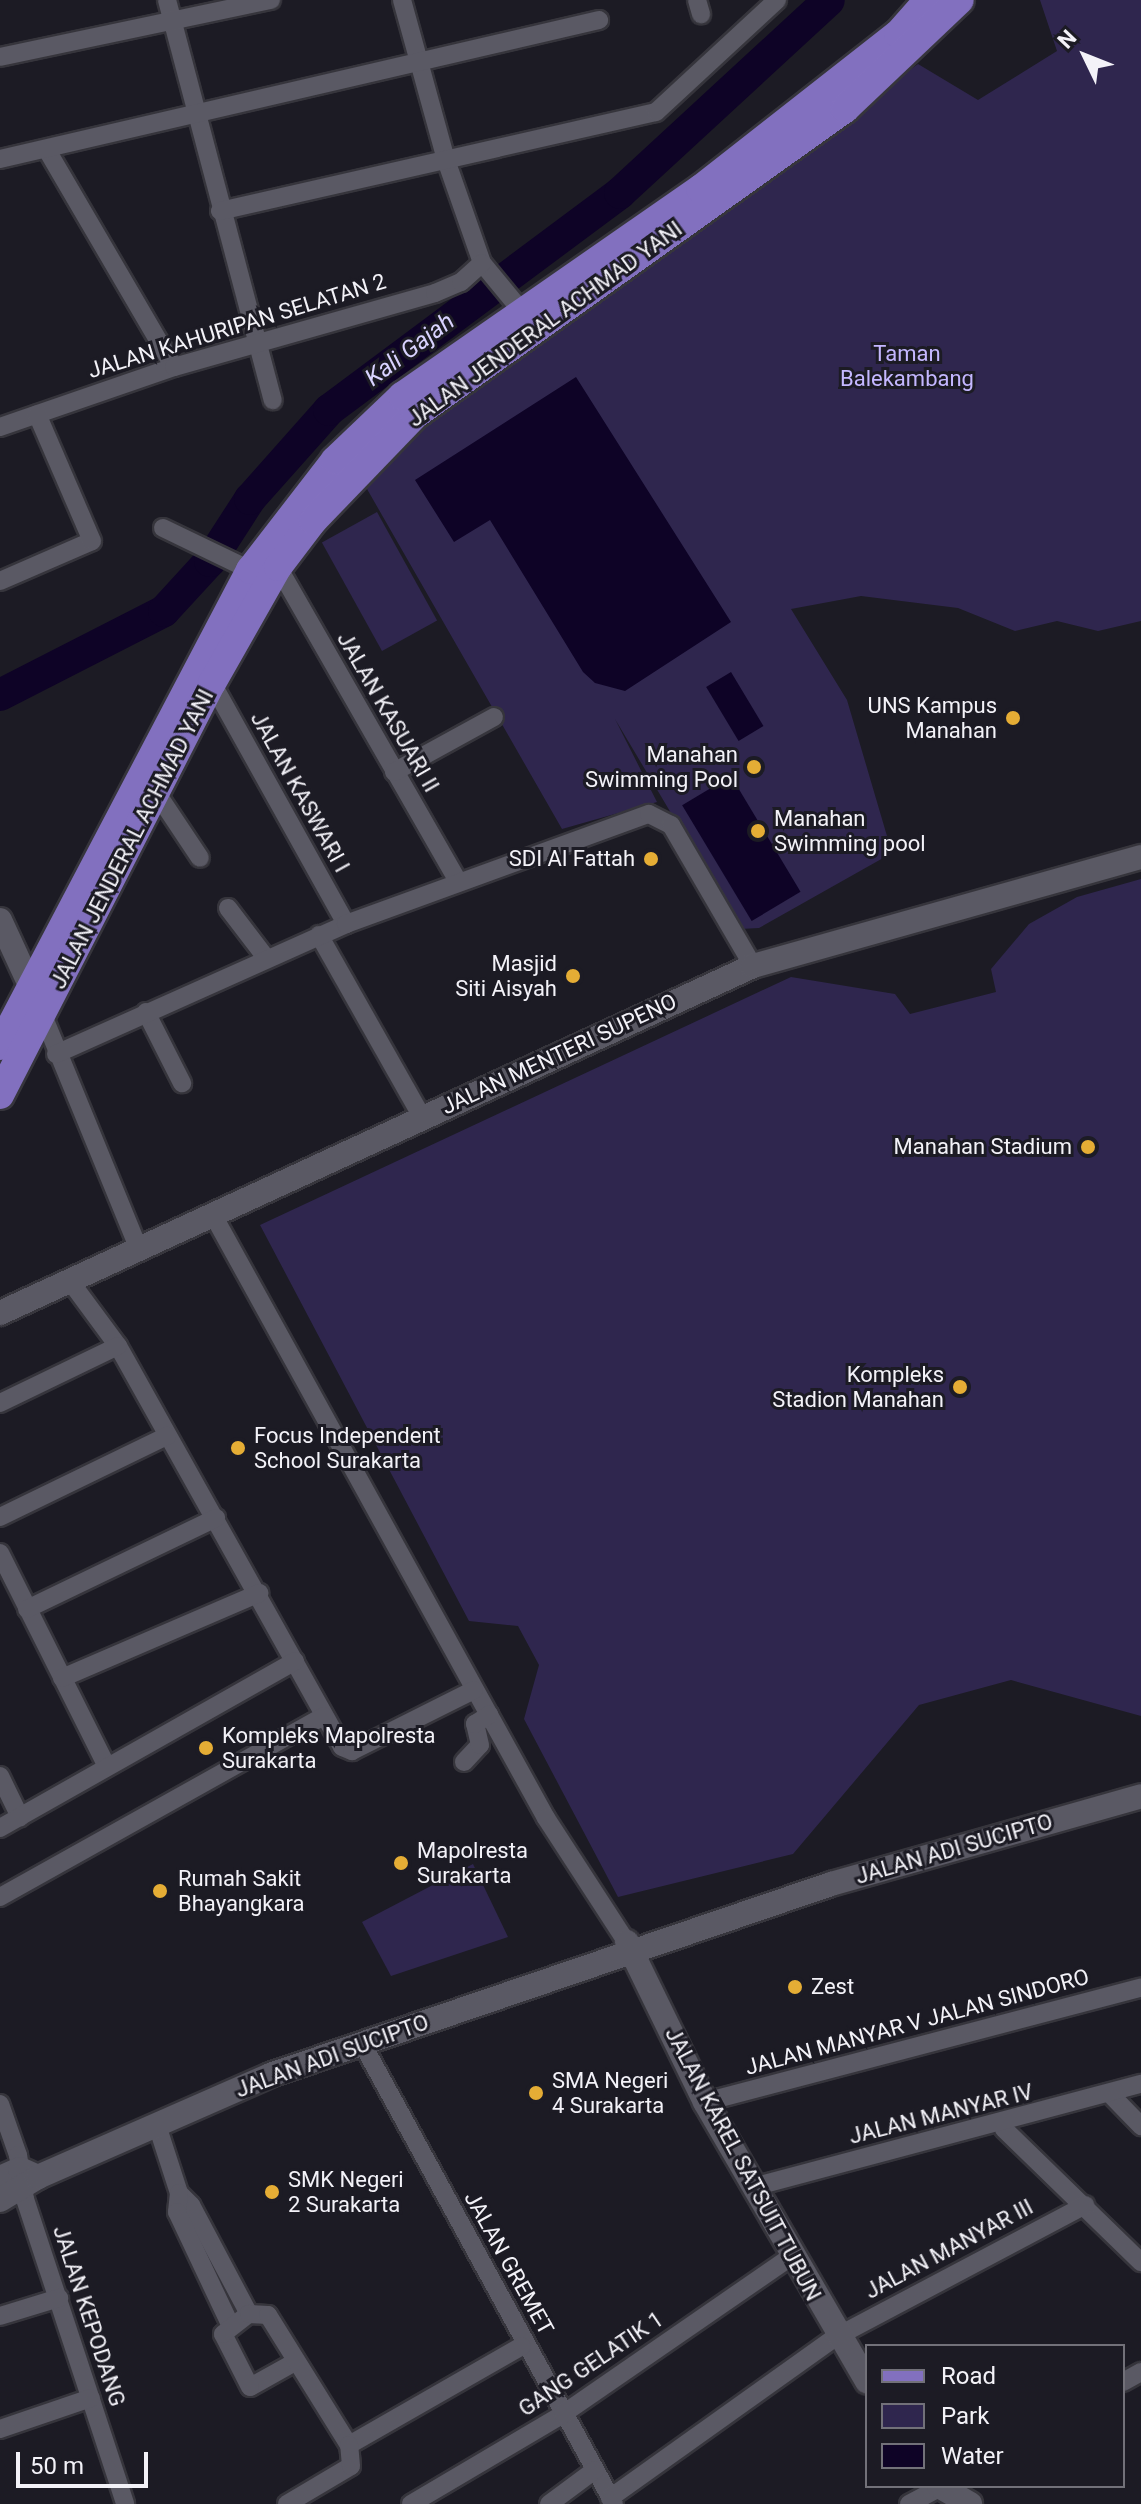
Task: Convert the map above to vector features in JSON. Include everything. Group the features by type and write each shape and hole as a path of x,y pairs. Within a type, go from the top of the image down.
{"main road":[{"name":"JALAN JENDERAL ACHMAD YANI","path":"0,1095 36,1000 255,567 313,521 415,415 523,313 700,189 898,34 928,0"},
{"name":"JALAN JENDERAL ACHMAD YANI","path":"523,313 845,109 960,0"},
{"name":"JALAN JENDERAL ACHMAD YANI","path":"0,1046 36,1000 156,792 212,683 255,567"},
{"name":"JALAN MENTERI SUPENO","path":"0,1313 753,966 1141,857"},
{"path":"0,920 36,1000"},
{"name":"JALAN ADI SUCIPTO","path":"0,2200 21,2178 157,2125 270,2075 363,2045 630,1948 831,1884 1141,1796"},
{"name":"JALAN ADI SUCIPTO","path":"630,1948 657,1953 825,1897 1141,1807"},
{"name":"JALAN KAREL SATSUIT TUBUN","path":"630,1948 705,2102 836,2337 865,2379"},
{"path":"943,2488 970,2504"}],"street":[{"path":"167,0 220,211 273,400"},
{"path":"0,57 271,0"},
{"path":"402,0 446,160 484,265 523,313"},
{"path":"220,211 656,112 777,0"},
{"path":"0,159 420,65 599,20"},
{"path":"47,150 174,367"},
{"name":"JALAN KAHURIPAN SELATAN 2","path":"0,427 174,367 435,293 461,282 484,265"},
{"path":"0,581 92,541 37,414"},
{"path":"163,528 255,567"},
{"name":"JALAN KASUARI II","path":"255,567 394,772 457,880"},
{"name":"JALAN KASWARI I","path":"212,683 346,924"},
{"path":"394,772 494,717"},
{"path":"156,792 200,858"},
{"path":"56,1054 319,935 457,880 642,815 658,816 671,825 753,966"},
{"path":"228,908 267,959"},
{"path":"319,935 422,1117"},
{"path":"36,1000 138,1247"},
{"path":"146,1012 182,1083"},
{"path":"212,1213 546,1818 630,1948"},
{"path":"70,1281 118,1346 259,1593 342,1747 352,1751 474,1690"},
{"path":"0,1403 118,1346"},
{"path":"0,1517 167,1436"},
{"path":"27,1609 216,1518"},
{"path":"0,1553 107,1767"},
{"path":"62,1678 259,1593"},
{"path":"0,1828 295,1661"},
{"path":"464,1762 480,1745 475,1724 489,1715"},
{"path":"0,1897 324,1716"},
{"path":"0,1776 20,1817"},
{"name":"JALAN MANYAR V JALAN SINDORO","path":"705,2102 1141,1988"},
{"name":"JALAN GREMET","path":"363,2045 612,2501"},
{"name":"JALAN MANYAR IV","path":"753,2187 1141,2084"},
{"path":"1110,2094 1141,2126"},
{"name":"JALAN KEPODANG","path":"0,2104 121,2503"},
{"path":"157,2125 179,2193 177,2212 230,2324"},
{"path":"1004,2129 1134,2255 1141,2280"},
{"path":"179,2193 191,2205 249,2314"},
{"name":"JALAN MANYAR III","path":"612,2501 836,2337 1085,2205"},
{"name":"GANG GELATIK 1","path":"411,2504 563,2414 792,2256"},
{"path":"0,2316 59,2298"},
{"path":"287,2504 351,2466 349,2445 270,2317 249,2314 230,2324 223,2341 248,2386 295,2362"},
{"path":"349,2445 522,2346"},
{"path":"0,2429 91,2398"},
{"path":"549,2504 595,2470"},
{"path":"909,2504 939,2488"}],"green space":[{"name":"Taman Balekambang","path":"1040,0 1141,0 1141,621 1098,631 1057,621 1015,631 958,608 861,596 791,609 847,700 892,853 759,928 740,929 615,719 657,802 562,829 363,482 384,458 494,371 918,64 978,100 1057,51"},
{"path":"377,512 437,620 382,651 322,543"},
{"name":"Kompleks Stadion Manahan","path":"1141,879 1141,1716 1011,1680 919,1705 793,1854 618,1897 524,1719 539,1665 518,1626 469,1621 260,1225 791,977 895,994 910,1014 996,992 991,969 1029,924 1077,897"},
{"path":"473,1864 508,1937 391,1976 362,1922"}],"water":[{"path":"576,377 731,622 625,691 595,683 583,672 490,520 454,542 415,480"},
{"path":"731,672 763,726 739,741 706,687"},
{"path":"731,776 801,892 752,921 682,805"}],"waterway":[{"name":"Kali Gajah","path":"0,695 164,611 210,561 250,499 329,410 620,193 829,0"}],"place":[{"name":"UNS Kampus Manahan","path":"1013,718"},
{"name":"Manahan Swimming Pool","path":"754,767"},
{"name":"Manahan Swimming pool","path":"758,831"},
{"name":"SDI Al Fattah","path":"651,859"},
{"name":"Masjid Siti Aisyah","path":"573,976"},
{"name":"Manahan Stadium","path":"1088,1147"},
{"name":"Kompleks Stadion Manahan","path":"960,1387"},
{"name":"Focus Independent School Surakarta","path":"238,1448"},
{"name":"Kompleks Mapolresta Surakarta","path":"206,1748"},
{"name":"Mapolresta Surakarta","path":"401,1863"},
{"name":"Rumah Sakit Bhayangkara","path":"160,1891"},
{"name":"Zest","path":"795,1987"},
{"name":"SMA Negeri 4 Surakarta","path":"536,2093"},
{"name":"SMK Negeri 2 Surakarta","path":"272,2192"}]}
